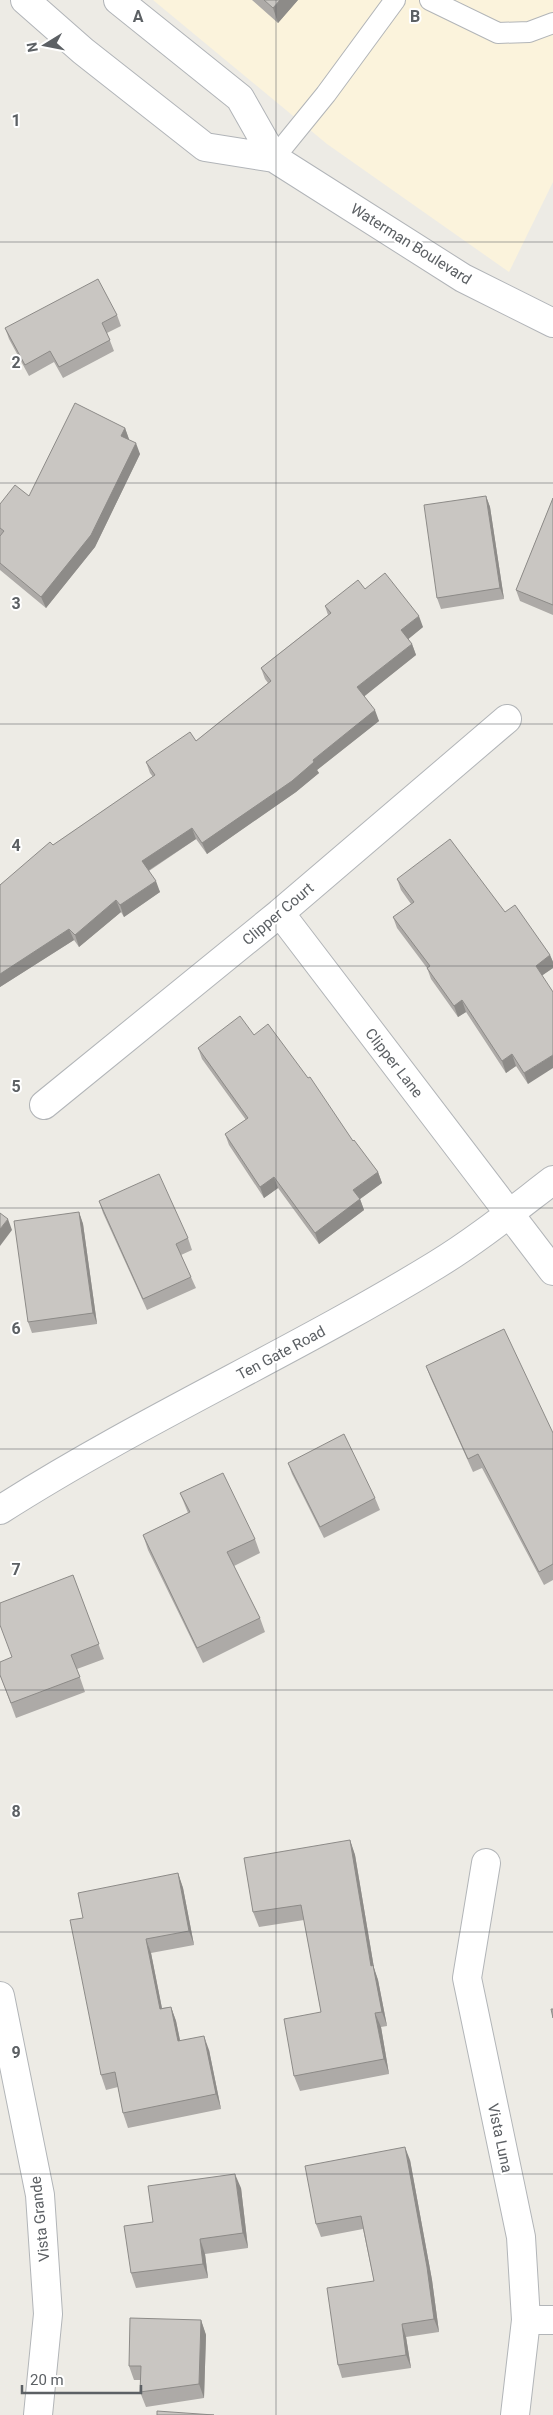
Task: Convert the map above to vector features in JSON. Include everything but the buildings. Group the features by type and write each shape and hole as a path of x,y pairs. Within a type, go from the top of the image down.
{"street":[{"name":"Waterman Boulevard","path":"25,0 83,51 205,147 274,158 463,278 553,323"},
{"name":"Waterman Boulevard","path":"118,0 240,98 274,158"},
{"name":"Clipper Court","path":"44,1105 280,913 508,719"},
{"name":"Clipper Lane","path":"280,913 553,1271"},
{"name":"Ten Gate Road","path":"0,1510 77,1462 339,1322 438,1264 553,1180"},
{"name":"Vista Luna","path":"486,1863 468,1978 520,2237 540,2320 515,2415"},
{"name":"Vista Grande","path":"0,1996 40,2195 48,2314 38,2415"}],"lane":[{"path":"274,158 326,94 395,0"},
{"path":"430,0 498,34 529,32 553,23"}],"shaded area":[{"path":"153,0 553,0 553,182 509,272 327,144"}]}
